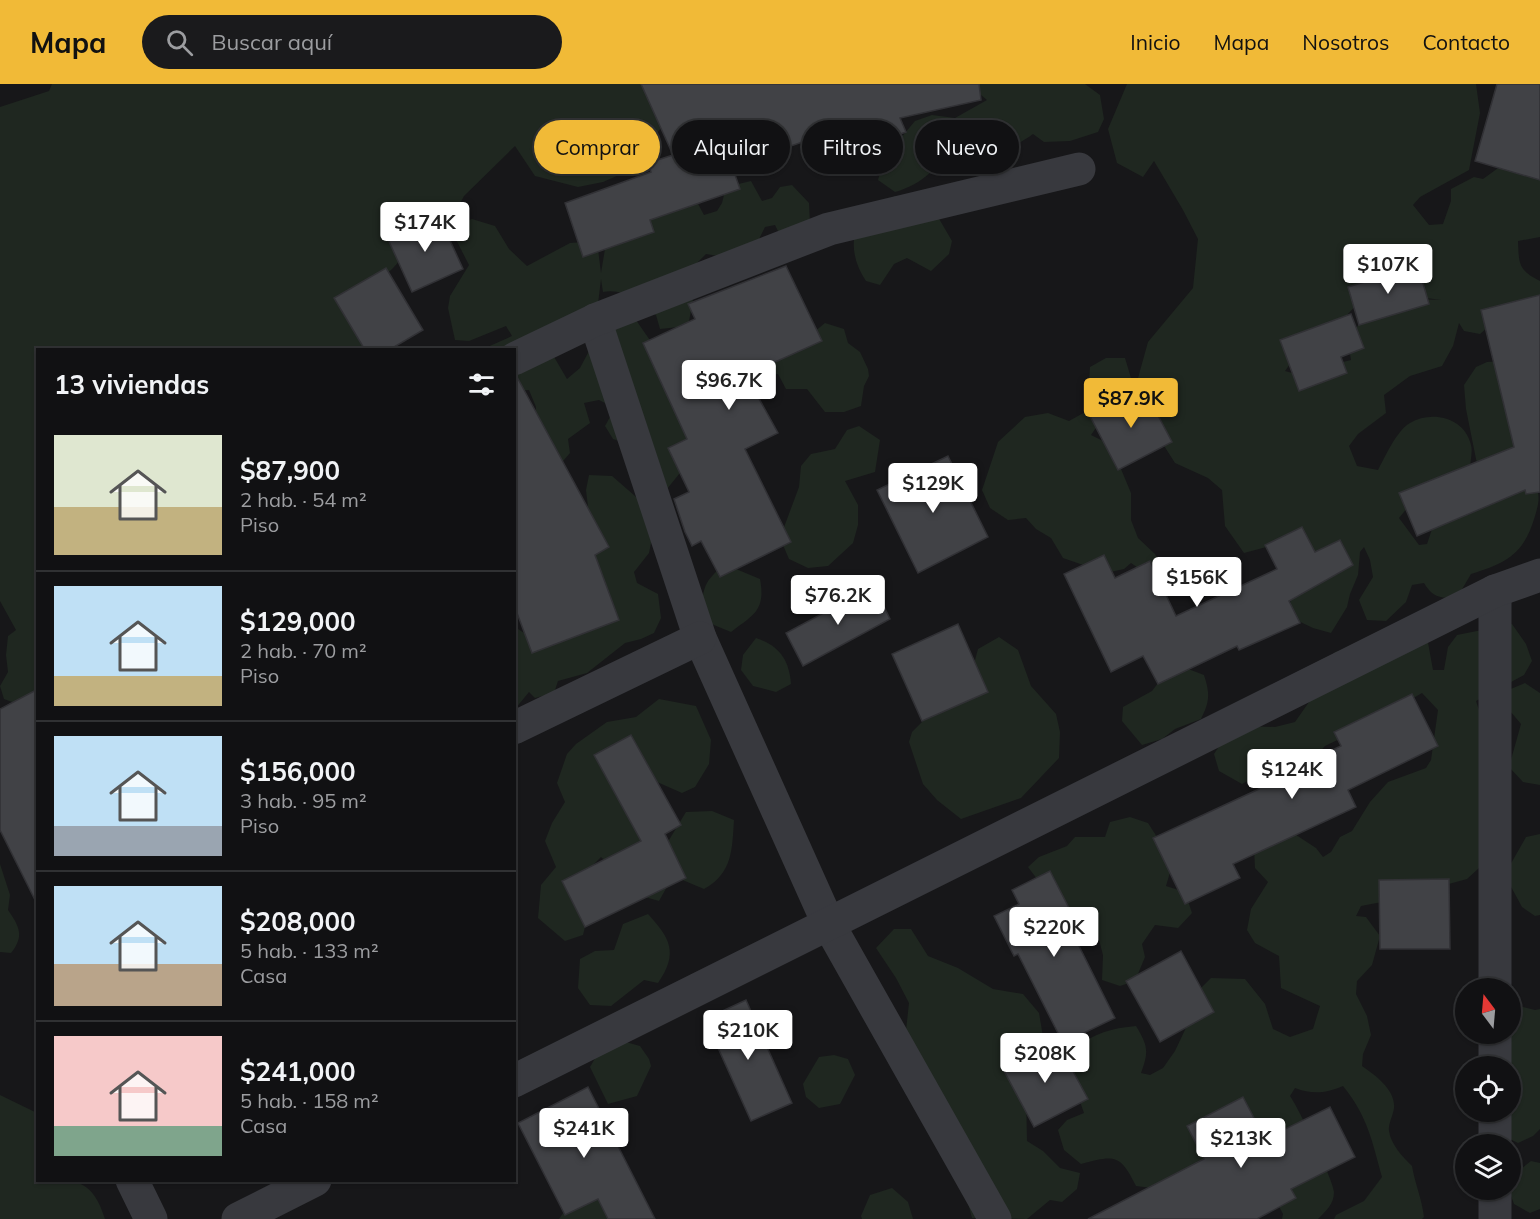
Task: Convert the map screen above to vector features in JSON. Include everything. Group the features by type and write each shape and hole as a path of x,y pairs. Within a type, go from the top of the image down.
{"street":[{"path":"516,358 595,320 829,229 1078,169"},
{"path":"595,320 700,638 828,923 995,1219"},
{"path":"516,1079 1495,591 1540,575"},
{"path":"1495,591 1495,978"},
{"path":"516,727 700,638"},
{"path":"133,1182 151,1219"},
{"path":"238,1219 311,1182"},
{"path":"1495,1200 1495,1219"}],"shaded area":[{"path":"52,84 651,84 669,112 660,129 660,120 534,120 534,174 621,174 603,182 578,187 535,176 515,146 464,196 455,213 410,238 399,262 367,289 372,348 36,348 36,702 20,705 4,699 0,686 8,672 6,655 8,636 16,630 0,601 0,107 49,91"},
{"path":"968,84 1085,84 1100,95 1104,119 1098,132 1070,141 1044,142 1033,134 1019,143 1019,120 918,120 932,115 955,118 987,100"},
{"path":"1127,84 1476,84 1480,113 1469,170 1420,197 1413,205 1429,225 1443,224 1451,201 1451,189 1474,177 1483,179 1505,163 1540,160 1540,237 1518,241 1521,266 1540,281 1540,336 1495,321 1480,334 1464,331 1459,323 1453,346 1442,366 1410,376 1384,395 1386,413 1358,434 1349,446 1357,466 1378,470 1405,426 1418,419 1437,417 1446,419 1455,422 1468,435 1472,451 1470,469 1417,496 1399,518 1419,545 1427,544 1434,523 1462,512 1469,515 1480,479 1466,409 1464,385 1476,367 1487,362 1506,361 1539,498 1531,529 1512,555 1495,566 1471,574 1458,596 1447,598 1438,596 1430,592 1424,583 1412,585 1406,602 1386,621 1367,620 1359,600 1373,577 1370,560 1364,547 1360,552 1358,575 1347,607 1331,633 1313,628 1290,617 1289,541 1244,553 1225,526 1222,490 1208,478 1175,463 1161,441 1153,413 1167,402 1159,397 1149,398 1138,378 1148,342 1193,288 1198,239 1154,161 1143,177 1117,163 1108,129","holes":["1378,244 1372,265 1387,280 1419,297 1441,300 1415,299 1366,312 1348,342 1351,360 1327,366 1310,378 1285,371 1298,353 1335,328 1360,301 1363,270"]},
{"path":"915,121 915,174 929,174 905,189 895,192 878,180 880,174 903,174 903,135"},
{"path":"751,181 762,201 772,198 780,187 792,185 809,203 810,224 781,237 775,225 765,227 759,239 718,256 706,254 686,274 686,284 693,301 688,326 660,329 656,315 638,301 618,292 603,292 601,279 598,304 550,350 567,379 580,368 598,334 636,320 696,407 688,463 667,489 625,443 613,439 605,426 615,408 599,400 584,403 590,423 568,439 570,453 551,475 536,428 536,407 529,390 516,391 516,348 485,348 512,336 506,326 469,341 455,340 448,308 450,296 469,265 450,228 472,219 495,226 509,249 527,266 570,243 597,241 601,273 606,243 690,189 704,215 717,211 722,203 726,187"},
{"path":"895,196 918,199 938,217 952,241 949,254 931,271 907,258 894,264 880,285 866,281 861,272 854,253 855,234 858,225 870,209"},
{"path":"825,323 844,329 848,343 860,352 868,369 869,376 864,386 861,406 844,412 825,412 807,389 786,389 778,374 766,375 769,392 752,396 735,370 803,341"},
{"path":"1106,358 1125,358 1131,378 1114,412 1102,419 1091,435 1111,445 1131,493 1131,520 1138,538 1155,554 1162,566 1162,572 1150,576 1131,563 1124,569 1106,573 1063,558 1051,538 1036,529 1026,518 1008,520 990,508 982,490 998,442 1025,417 1048,413 1069,421 1087,411 1090,367"},
{"path":"859,426 880,440 875,472 845,481 858,505 858,525 853,543 828,566 808,568 789,559 780,538 799,487 801,466 811,454 835,449 847,430"},
{"path":"589,475 612,476 643,503 653,533 649,553 634,572 637,583 658,594 661,618 654,633 625,643 587,673 558,681 554,693 535,698 529,692 516,708 516,628 539,643 597,583 586,490"},
{"path":"724,564 760,579 761,598 756,611 731,632 709,623 701,610 706,584"},
{"path":"1512,624 1526,644 1532,661 1524,675 1476,701 1486,731 1479,868 1467,879 1361,906 1356,916 1366,917 1380,936 1372,965 1357,981 1356,994 1367,1016 1371,1035 1363,1054 1362,1066 1384,1084 1392,1095 1394,1108 1389,1126 1390,1136 1398,1150 1412,1166 1424,1217 1422,1219 1334,1219 1336,1215 1364,1201 1382,1177 1364,1119 1343,1086 1319,1092 1308,1092 1295,1088 1290,1096 1315,1144 1334,1192 1331,1204 1318,1219 1282,1219 1283,1214 1273,1195 1184,1192 1136,1186 1121,1163 1115,1160 1102,1159 1081,1164 1064,1150 1058,1130 1067,1120 1084,1113 1073,1082 1060,1057 1096,1035 1113,1029 1136,1026 1146,1049 1141,1073 1150,1075 1163,1068 1175,1051 1192,1015 1194,995 1211,978 1245,979 1265,1004 1273,1029 1290,1037 1313,1029 1320,1006 1281,988 1279,956 1255,943 1247,930 1251,909 1268,882 1255,868 1254,849 1287,829 1316,848 1323,857 1331,852 1340,837 1352,831 1370,802 1388,782 1426,768 1431,760 1438,710 1422,693 1364,727 1325,746 1305,768 1275,781 1257,776 1242,784 1219,771 1214,754 1225,737 1244,726 1275,727 1295,722 1316,692 1318,668 1335,652 1427,637 1433,670 1444,670 1448,647 1457,635"},
{"path":"999,637 1018,650 1031,686 1056,714 1060,732 1059,758 1021,798 961,819 937,800 923,784 909,742 912,732 948,696 968,686 978,649"},
{"path":"756,638 777,649 788,667 791,684 776,692 753,686 741,670 743,655"},
{"path":"1183,667 1204,675 1208,697 1201,719 1175,729 1162,739 1142,745 1122,721 1123,707 1152,691 1165,674"},
{"path":"1525,683 1540,693 1540,785 1523,782 1509,767 1521,724 1505,705 1506,691"},
{"path":"659,699 696,706 711,740 709,764 695,787 682,793 648,778 663,846 686,812 712,811 734,820 733,841 726,868 714,883 704,889 673,876 659,901 624,891 611,866 601,857 590,868 590,907 583,935 565,941 538,918 541,885 556,867 545,841 552,823 565,802 557,783 567,754 576,744 607,722 636,717"},
{"path":"1130,817 1148,823 1173,862 1166,886 1185,892 1192,913 1178,928 1155,925 1142,944 1145,957 1135,981 1120,986 1102,980 1103,955 1097,932 1059,908 1028,867 1039,857 1067,846 1075,837 1105,837 1110,822"},
{"path":"1540,834 1540,915 1535,916 1522,907 1509,883 1509,867 1526,837"},
{"path":"0,864 10,895 8,910 19,931 18,941 11,953 0,952"},
{"path":"648,914 662,931 669,946 668,963 658,983 644,980 611,1006 590,1005 578,988 580,959 595,951 614,950 623,924"},
{"path":"894,929 911,929 928,956 958,968 993,989 1023,994 1039,1013 1047,1060 1026,1094 1027,1141 1043,1151 1060,1168 1080,1173 1077,1189 1062,1202 1050,1200 1027,1219 972,1218 965,1192 904,1049 909,1003 876,948"},
{"path":"1521,1006 1540,1009 1540,1129 1533,1136 1521,1142 1521,1134 1499,1134 1487,1128 1496,1122 1521,1122 1521,1056 1511,1056 1511,1044 1521,1044"},
{"path":"622,1041 640,1046 651,1066 637,1096 608,1104 590,1067 601,1048"},
{"path":"834,1055 848,1059 855,1075 840,1104 819,1108 806,1097 803,1084 819,1057"},
{"path":"0,1095 36,1113 36,1182 81,1184 94,1196 105,1219 0,1219"},
{"path":"1531,1161 1540,1163 1540,1209 1530,1213 1514,1204 1513,1200 1521,1200 1521,1169"},
{"path":"892,1188 908,1202 913,1219 862,1219 861,1216 870,1195"},
{"path":"591,1195 616,1207 619,1219 559,1219 572,1200"}],"building":[{"path":"641,84 979,84 981,100 900,118 901,120 802,120 802,142 790,146 790,120 672,120 672,153 660,126 660,120 657,120"},
{"path":"1497,84 1540,84 1540,180 1475,161"},
{"path":"672,155 672,174 735,174 740,189 650,220 654,232 583,257 565,203 645,174 660,174 660,159"},
{"path":"438,214 463,269 412,292 387,237"},
{"path":"786,266 822,341 746,375 778,433 745,449 791,542 720,577 701,541 692,546 674,499 689,492 668,448 687,439 643,343 695,319 688,304"},
{"path":"1418,266 1429,304 1359,325 1348,287"},
{"path":"386,268 423,330 392,348 364,348 334,298"},
{"path":"1540,295 1540,492 1526,494 1525,490 1417,536 1399,493 1514,447 1481,310"},
{"path":"1351,314 1364,348 1341,357 1347,373 1299,391 1280,340"},
{"path":"516,377 609,547 595,555 619,620 532,653 516,610"},
{"path":"1144,389 1172,442 1118,470 1090,416"},
{"path":"948,456 988,537 918,573 877,490"},
{"path":"1302,527 1315,552 1340,540 1353,565 1289,601 1300,623 1239,650 1237,646 1158,684 1143,656 1111,672 1064,574 1104,555 1115,578 1150,561 1176,616 1277,569 1265,545"},
{"path":"874,586 890,619 803,666 786,633"},
{"path":"958,624 988,692 922,721 892,654"},
{"path":"36,690 36,902 0,830 0,709"},
{"path":"1412,694 1438,746 1348,790 1356,807 1233,864 1240,878 1185,904 1153,838 1259,789 1257,784 1341,746 1334,732"},
{"path":"631,735 681,825 665,834 686,878 585,927 562,881 641,841 594,755"},
{"path":"1050,871 1071,912 1064,916 1115,1018 1063,1043 1018,954 1014,956 994,916 1019,904 1012,890"},
{"path":"1449,879 1450,949 1380,949 1379,880"},
{"path":"1181,951 1214,1012 1160,1042 1126,981"},
{"path":"746,1000 792,1103 751,1121 705,1019"},
{"path":"1057,1042 1088,1099 1034,1127 1003,1069"},
{"path":"588,1087 655,1219 608,1219 598,1199 565,1215 518,1123"},
{"path":"1243,1097 1265,1139 1330,1107 1355,1157 1291,1189 1296,1198 1257,1219 1088,1219 1204,1159 1187,1126"}]}
